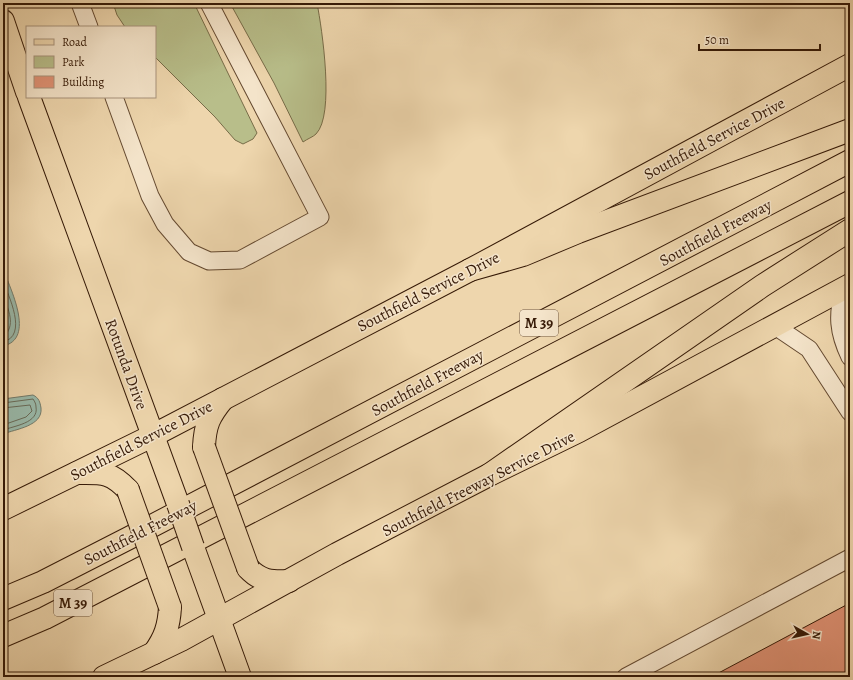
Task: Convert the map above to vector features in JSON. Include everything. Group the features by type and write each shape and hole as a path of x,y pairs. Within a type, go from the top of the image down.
{"main road":[{"path":"3,21 26,89"},
{"name":"Southfield Service Drive","path":"3,509 154,435 470,270 850,65"},
{"name":"Rotunda Drive","path":"29,98 154,435 240,677"},
{"path":"470,270 523,255 578,232 850,130"},
{"name":"Southfield Freeway","path":"3,599 43,582 136,535 850,161"},
{"name":"Southfield Freeway","path":"3,636 45,618 850,202"},
{"path":"488,475 762,286 850,230"},
{"name":"Southfield Freeway Service Drive","path":"104,677 219,619 488,475 579,431 847,287"},
{"path":"224,398 211,414 205,430 204,447 248,568 256,577 264,580 274,582 289,581"},
{"path":"77,473 102,473 117,478 128,490 170,607 169,623 164,638 154,653"}],"lane":[{"path":"80,3 89,26"},
{"path":"114,98 150,196 164,224 190,252 209,261 240,260 320,217 209,3"},
{"path":"847,287 839,308 842,340 850,356"},
{"path":"775,326 809,349 850,412"},
{"path":"626,677 850,558"}],"green space":[{"path":"113,3 194,3 257,133 253,139 243,144 235,140 215,117 156,58 156,26 124,26 117,15"},
{"path":"230,3 317,3 326,71 325,109 322,124 316,134 303,142 274,83"}],"water":[{"path":"3,269 15,300 19,324 18,334 13,341 3,346"},
{"path":"33,395 38,399 41,406 38,419 28,426 3,434 3,399"}],"building":[{"path":"850,603 850,677 711,677"}]}
